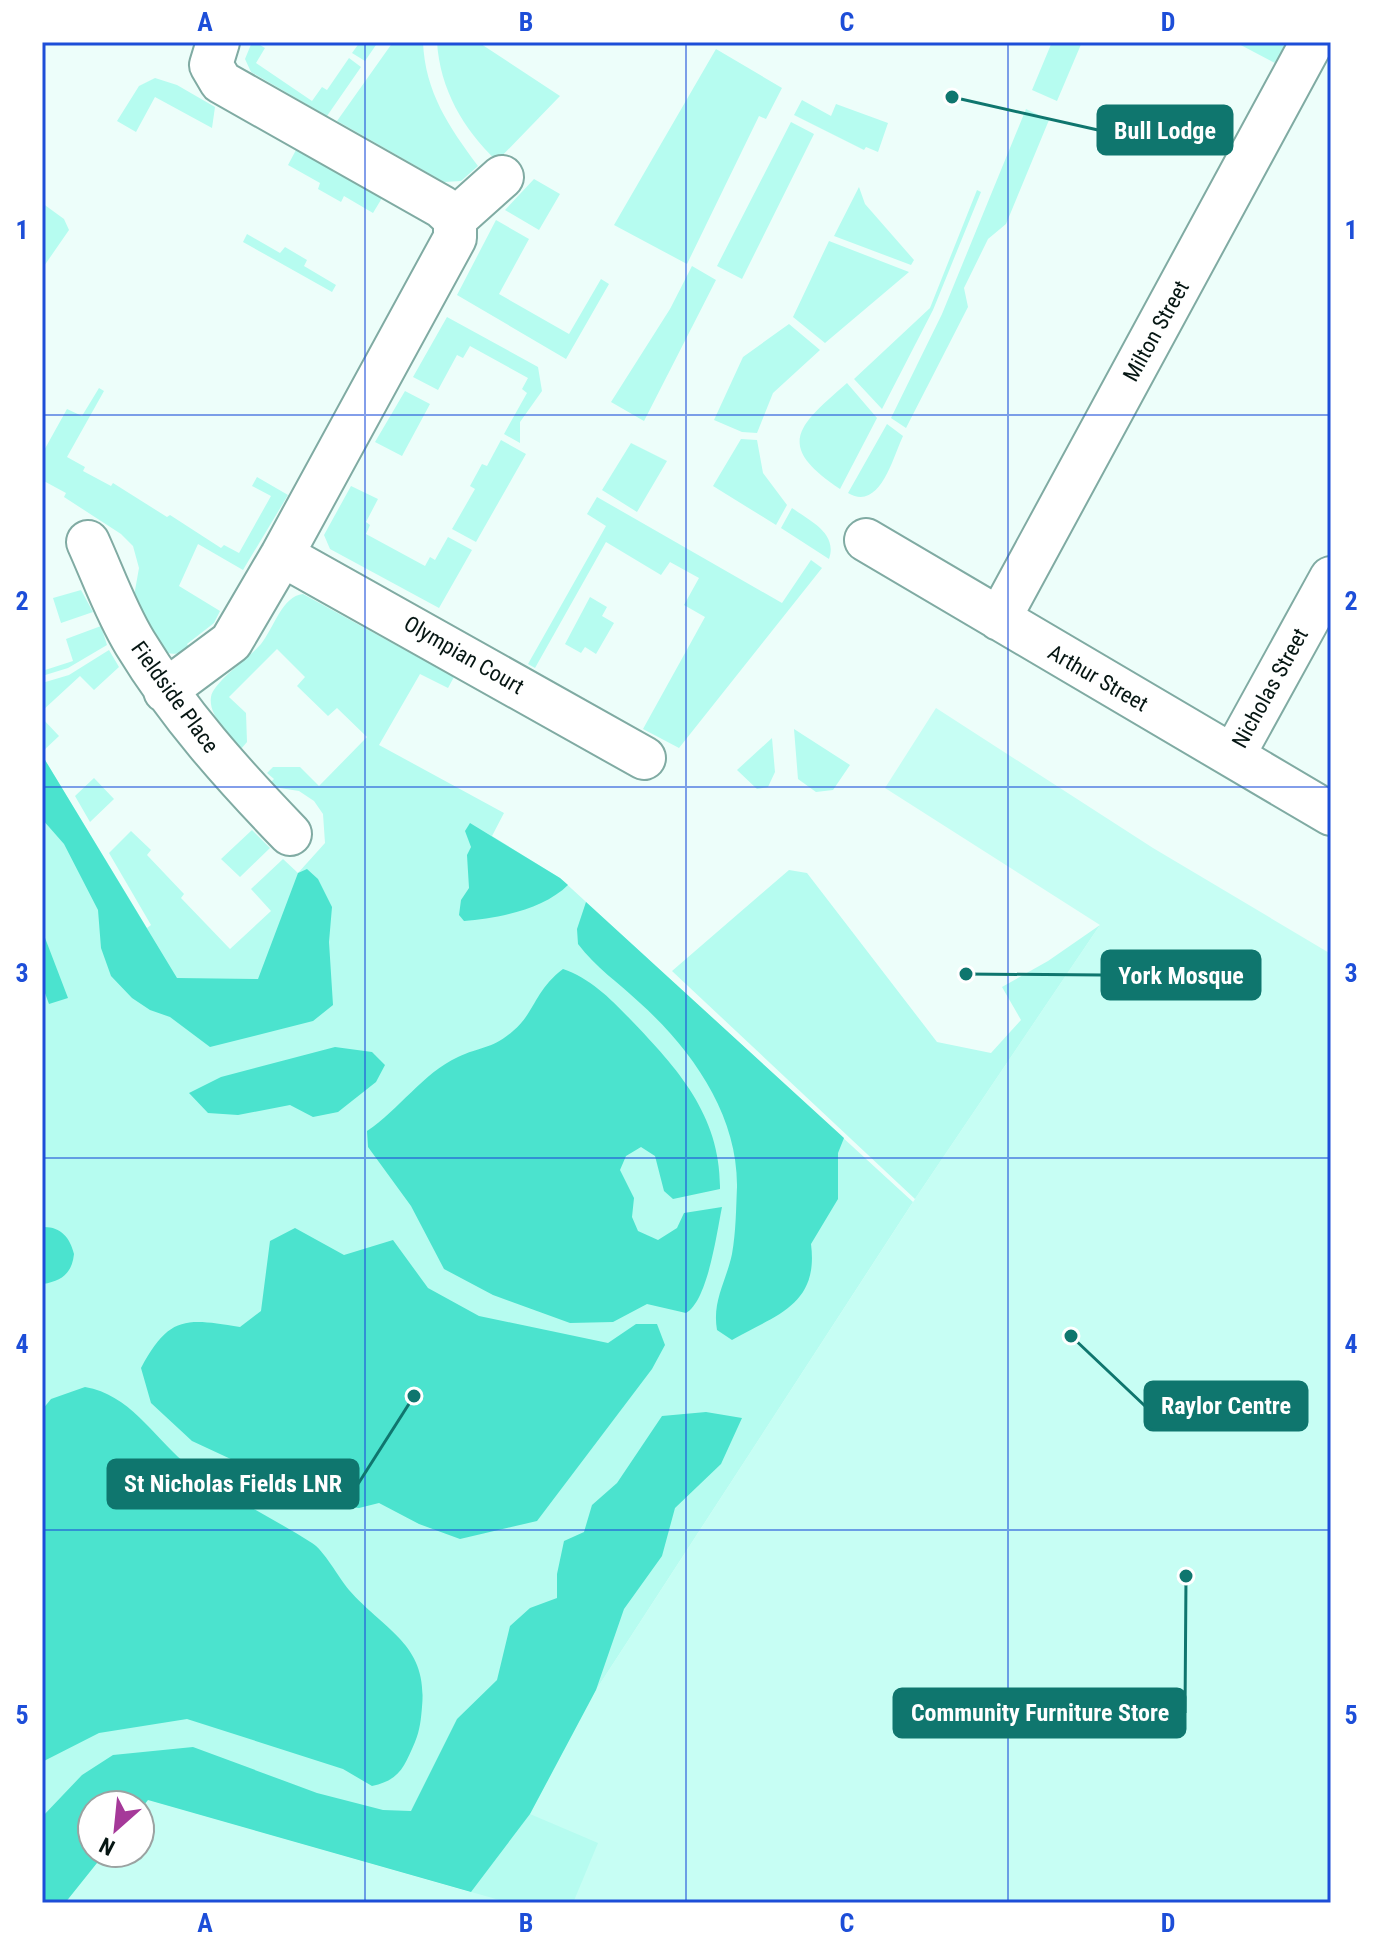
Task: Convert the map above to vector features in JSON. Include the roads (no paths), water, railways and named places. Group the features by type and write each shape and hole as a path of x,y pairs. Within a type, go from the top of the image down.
{"street":[{"path":"165,691 231,642 282,555 455,238 455,219 442,207 221,82 211,65 218,42"},
{"name":"Milton Street","path":"999,619 1312,42"},
{"path":"455,219 502,177"},
{"name":"Arthur Street","path":"866,540 1331,814"},
{"name":"Fieldside Place","path":"88,542 133,640 165,691 227,769 290,834"},
{"name":"Olympian Court","path":"282,555 644,758"},
{"name":"Nicholas Street","path":"1233,756 1331,578"}],"place":[{"name":"Bull Lodge","path":"952,97"},
{"name":"York Mosque","path":"966,974"},
{"name":"Raylor Centre","path":"1071,1336"},
{"name":"St Nicholas Fields LNR","path":"414,1396"},
{"name":"Community Furniture Store","path":"1186,1576"}]}
